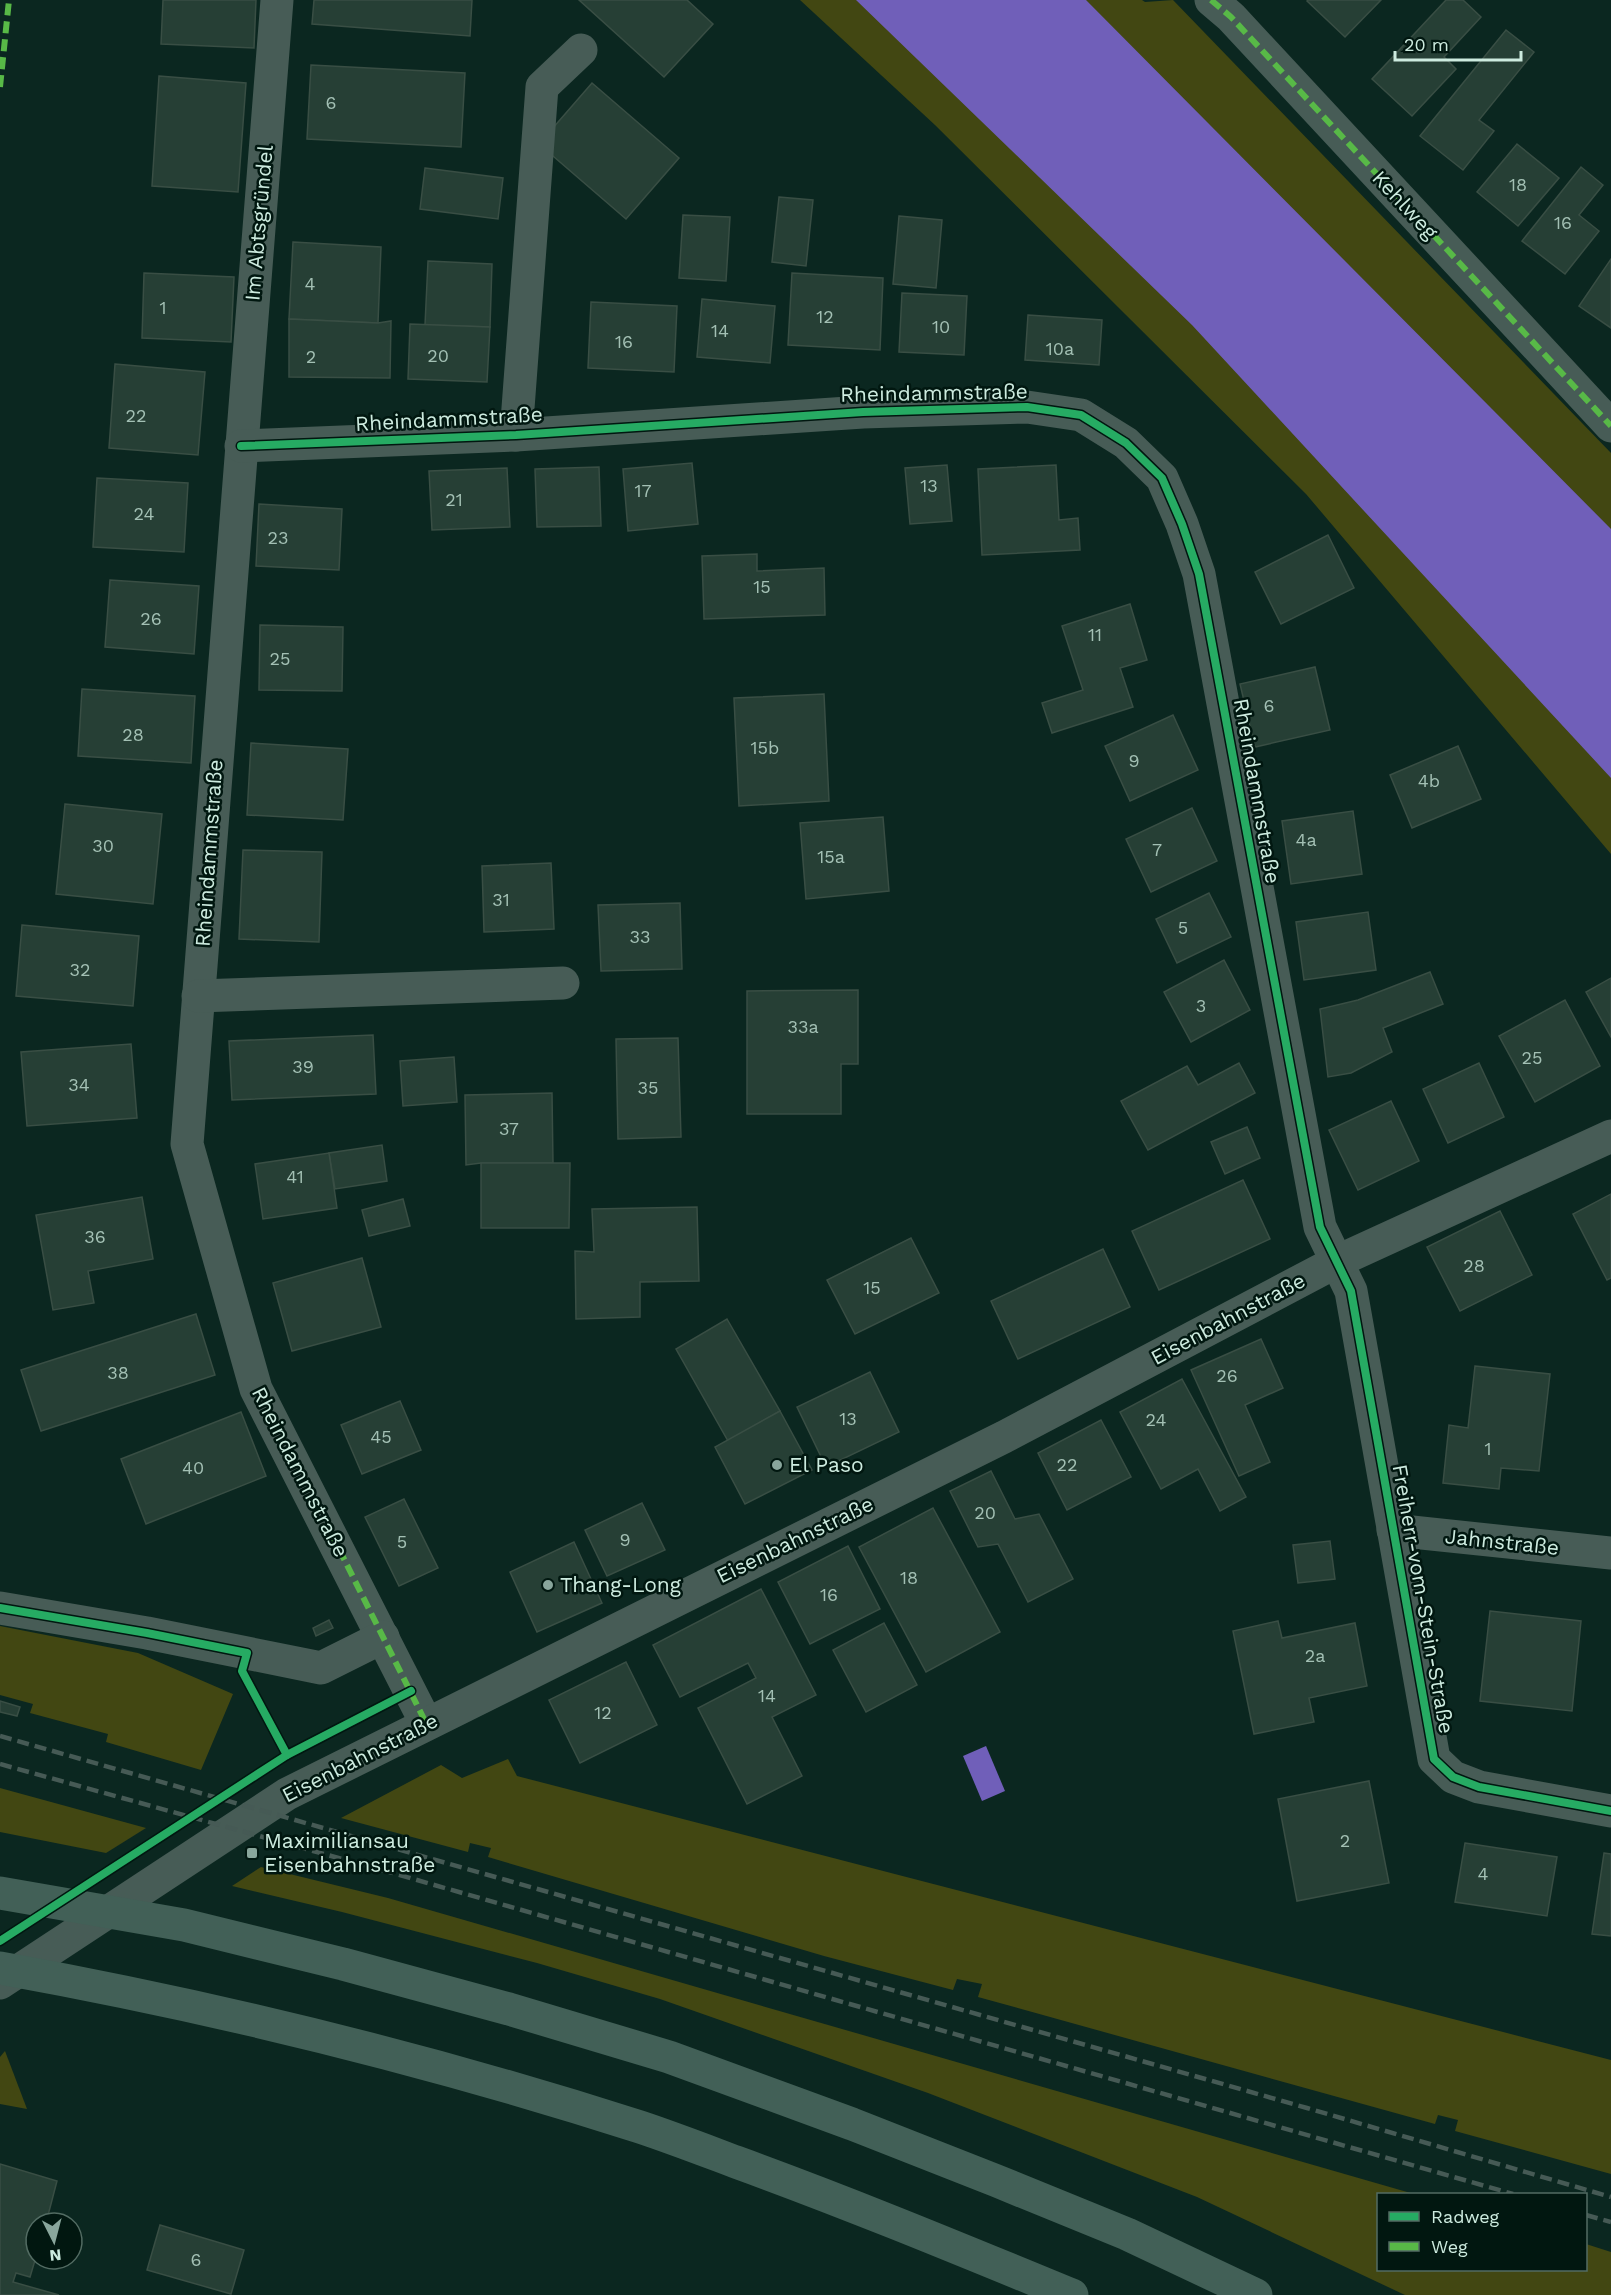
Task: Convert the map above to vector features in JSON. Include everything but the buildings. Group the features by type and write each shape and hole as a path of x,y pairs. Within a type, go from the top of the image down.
{"highway":[{"path":"14,1895 184,1926 365,1970 509,2009 669,2057 852,2124 998,2181 1126,2234 1256,2295"},
{"path":"0,1968 91,1984 278,2025 441,2069 642,2128 843,2201 1072,2295"}],"street":[{"name":"Im Abtsgründel","path":"241,446 277,0"},
{"name":"Kehlweg","path":"1210,0 1231,17 1606,410"},
{"path":"516,435 543,87 581,50"},
{"name":"Rheindammstraße","path":"426,1724 384,1636 256,1389 187,1144 241,446 516,435 863,412 1027,407 1081,416 1125,443 1162,478 1182,524 1199,574 1320,1227 1338,1261"},
{"path":"198,996 563,983"},
{"name":"Eisenbahnstraße","path":"0,1983 287,1794 1004,1437 1338,1261 1611,1136"},
{"name":"Freiherr-vom-Stein-Straße","path":"1338,1261 1351,1292 1434,1759 1454,1777 1479,1787 1611,1811"},
{"name":"Jahnstraße","path":"1393,1530 1611,1553"},
{"path":"0,1608 147,1633 321,1668 384,1636"}],"green space":[{"path":"800,0 1142,0 1145,2 1173,0 1611,453 1611,854 1306,494 935,125"},
{"path":"0,1626 138,1653 233,1694 201,1770 106,1742 108,1734 30,1713 33,1704 0,1695"},
{"path":"508,1759 517,1776 1611,2060 1611,2174 1455,2131 1458,2120 1438,2115 1435,2124 978,1997 982,1984 957,1979 953,1990 824,1956 488,1857 491,1848 470,1843 468,1852 341,1818 441,1765 462,1778"},
{"path":"0,1788 146,1828 106,1853 0,1832"},
{"path":"261,1867 388,1898 1411,2193 1377,2193 1377,2271 1587,2271 1587,2244 1611,2252 1611,2295 1405,2295 1197,2197 928,2093 660,1999 537,1963 232,1886"},
{"path":"5,2051 27,2109 0,2104 0,2057"}],"shaded area":[{"path":"856,0 1086,0 1611,529 1611,778 1192,325"},
{"path":"986,1746 1005,1791 982,1801 963,1756"}],"railway":[{"path":"0,1736 1307,2108 1611,2197"},
{"path":"0,1764 396,1874 1510,2193"},
{"path":"1587,2215 1611,2222"}],"marked path":[{"path":"0,87 9,0"},
{"path":"1211,0 1231,17 1611,426"},
{"path":"331,1533 426,1723"}],"cycle path":[{"path":"241,446 516,435 863,412 1027,407 1081,415 1126,443 1162,478 1182,524 1199,574 1320,1227 1351,1291 1434,1759 1453,1777 1479,1787 1611,1811"},
{"path":"0,1608 247,1653 242,1671 287,1755"},
{"path":"0,1941 287,1755 411,1691"}],"place":[{"name":"El Paso","path":"777,1465"},
{"name":"Thang-Long","path":"548,1585"},
{"name":"Maximiliansau Eisenbahnstraße","path":"252,1853"}]}
